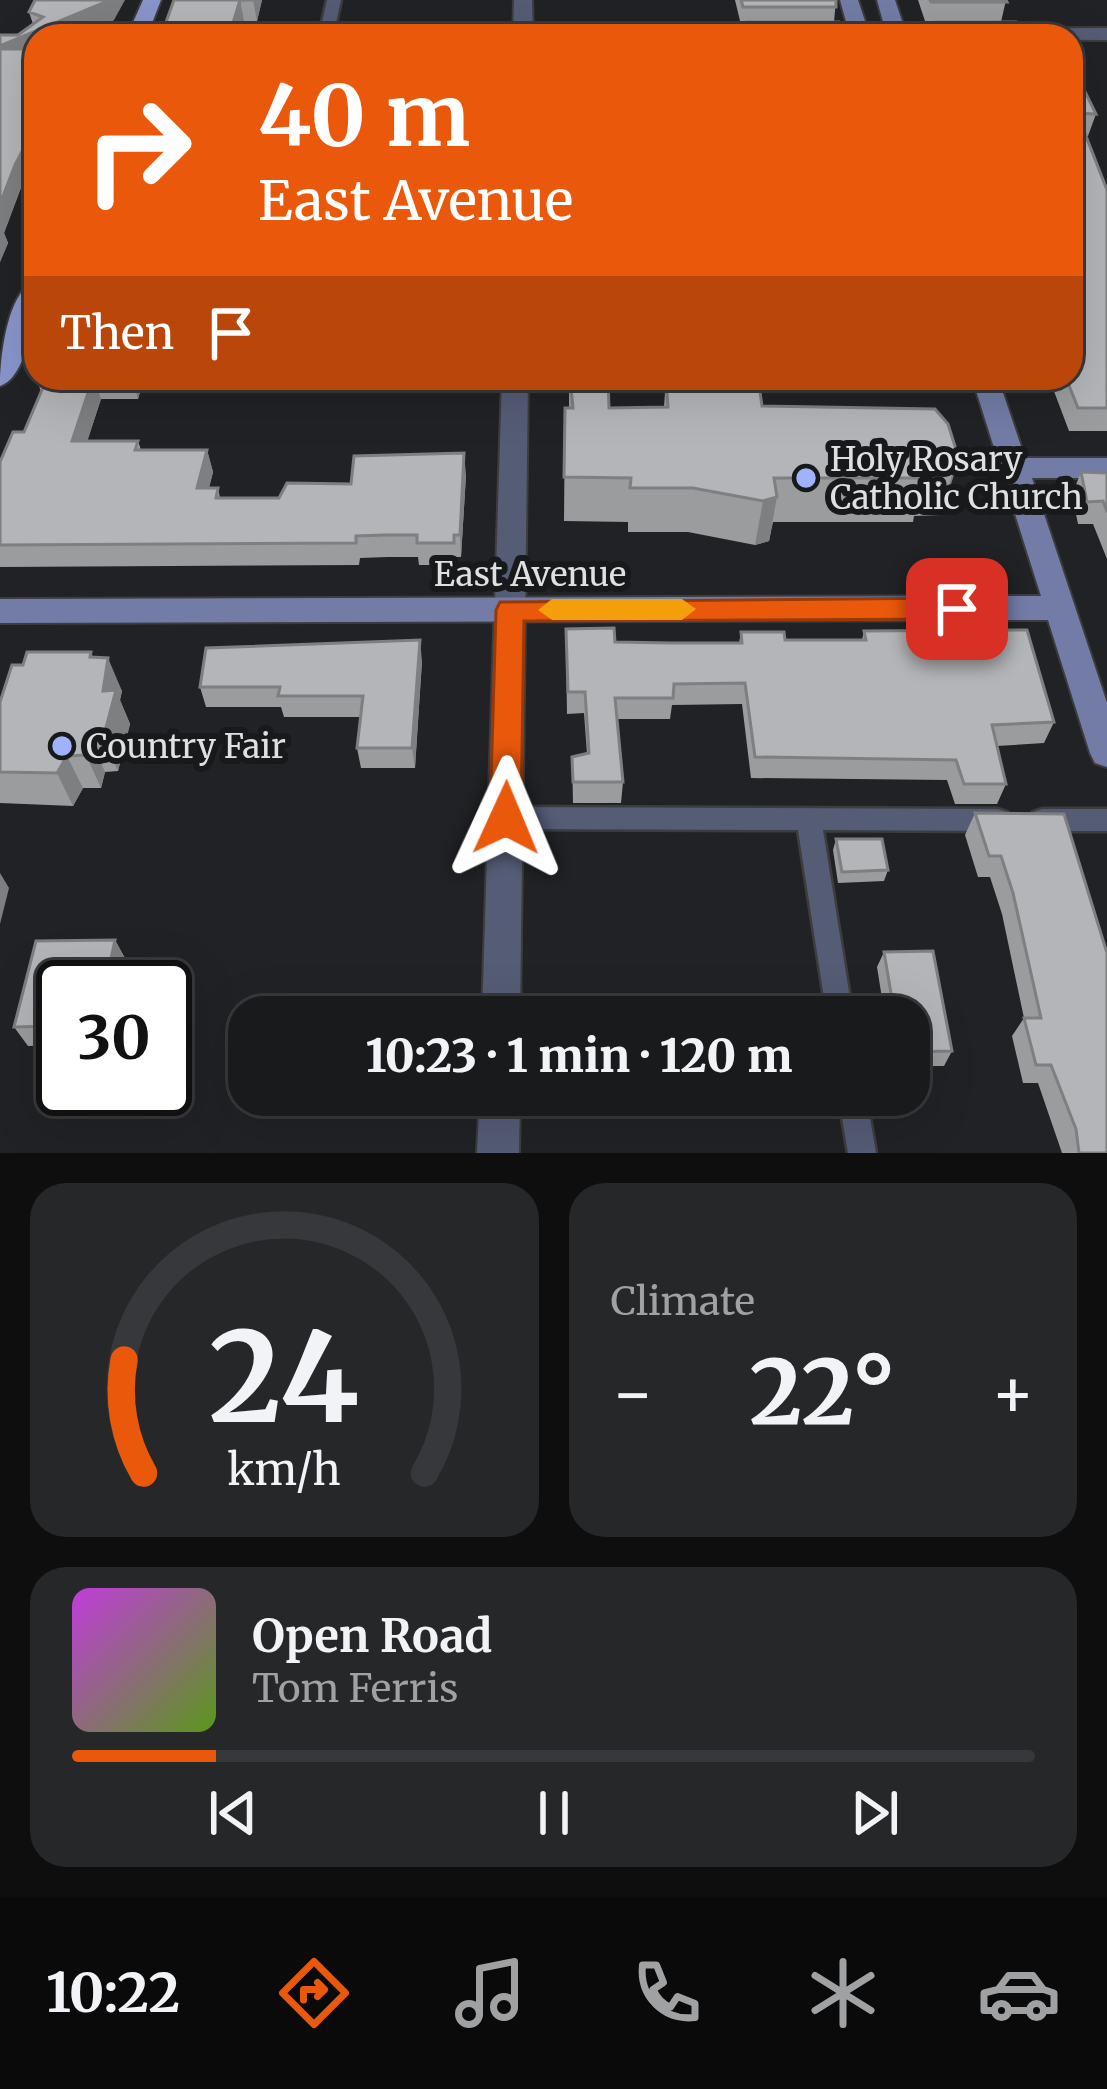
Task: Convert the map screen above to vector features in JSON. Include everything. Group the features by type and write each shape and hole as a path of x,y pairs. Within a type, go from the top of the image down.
{"main road":[{"path":"0,377 24,318"}],"street":[{"path":"502,996 515,390"},
{"path":"989,390 1107,753"},
{"path":"1014,468 1107,468"},
{"name":"East Avenue","path":"0,611 1060,608"},
{"path":"498,1153 499,1116"}],"lane":[{"path":"506,818 1107,820"},
{"path":"808,820 837,996"},
{"path":"856,1116 862,1153"}],"building":[{"path":"35,0 110,0 53,24 33,24 43,17 29,12"},
{"path":"174,0 240,0 233,24 165,24"},
{"path":"741,0 836,0 836,7 743,7"},
{"path":"1006,0 1007,2 931,2"},
{"path":"747,22 840,24 748,24"},
{"path":"937,22 1017,24 938,24"},
{"path":"24,31 24,36 0,46 0,35"},
{"path":"0,49 24,49 24,147 0,204"},
{"path":"1083,87 1096,114 1083,113"},
{"path":"1083,128 1107,190 1107,408 1078,408 1071,390 1083,390"},
{"path":"42,390 89,390 72,441 138,441 135,450 207,450 197,488 218,488 216,498 279,498 287,483 351,484 354,456 464,453 460,535 454,535 454,543 417,543 417,535 385,535 356,536 356,543 0,545 0,462 13,432 24,432"},
{"path":"571,390 608,390 609,408 668,407 667,390 760,390 762,406 935,409 948,424 959,459 949,461 953,472 927,473 926,478 774,478 777,497 763,501 693,488 630,488 631,478 564,477 565,408 573,408"},
{"path":"1081,472 1107,473 1107,512 1103,501 1087,502"},
{"path":"614,628 615,642 671,643 742,643 741,632 784,632 785,640 866,640 864,631 1027,630 1054,722 992,725 1006,784 964,784 956,760 755,757 745,683 674,684 673,698 615,698 623,782 573,782 572,757 589,753 585,692 568,692 566,629"},
{"path":"420,640 412,748 357,748 363,696 278,696 280,687 200,687 206,648"},
{"path":"27,652 91,652 90,657 108,658 103,691 116,690 103,739 90,739 86,755 67,756 57,773 0,772 0,702 12,665 23,665"},
{"path":"975,813 1064,814 1107,953 1107,1153 1079,1153 1076,1129 1051,1065 1036,1065 1024,1018 1041,1018 1013,893 1001,856 989,856"},
{"path":"836,839 882,839 888,870 842,872"},
{"path":"115,940 111,960 36,960 36,1027 14,1027 36,941"},
{"path":"933,951 952,1051 930,1052 930,996 891,996 884,952"}],"slow traffic":[{"path":"552,610 682,609"}],"place":[{"name":"Holy Rosary Catholic Church","path":"806,478"},
{"name":"Country Fair","path":"62,746"}],"route":[{"path":"506,818 510,610 957,609"}]}
